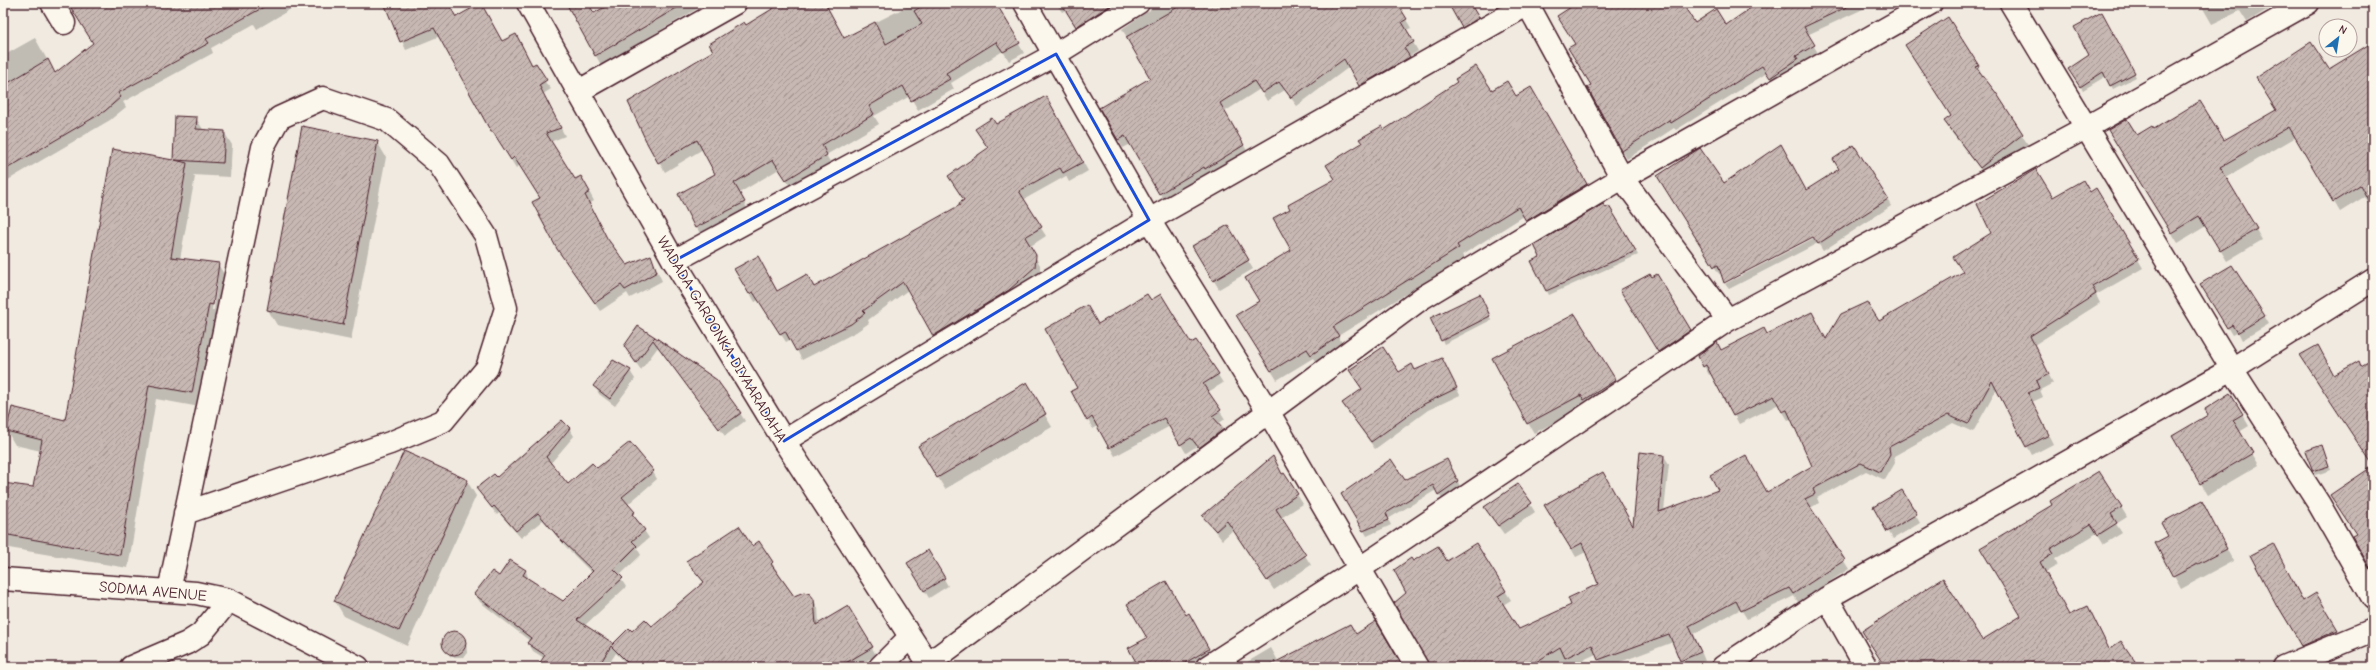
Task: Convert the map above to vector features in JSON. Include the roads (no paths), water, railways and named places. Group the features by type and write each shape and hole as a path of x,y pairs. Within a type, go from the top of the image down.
{"street":[{"path":"52,3 64,22"},
{"name":"WADADA GAROONKA DIYAARADAHA","path":"528,3 674,261 784,441 929,665"},
{"path":"579,91 735,3"},
{"path":"1025,3 1056,54 1149,220 1269,413 1417,667"},
{"path":"674,261 1056,54 1138,3"},
{"path":"929,665 1422,298 1622,178 1931,3"},
{"path":"2011,3 2232,368 2319,504 2373,598"},
{"path":"1207,667 1359,569 1728,320 2087,127 2308,3"},
{"path":"784,441 1149,220 1528,4 1622,178 1728,320"},
{"path":"169,591 185,513 263,147 279,118 323,98 387,120 439,164 486,236 506,308 487,368 443,421 390,443 185,513"},
{"path":"1724,667 1827,598 2232,368 2373,280"},
{"name":"SODMA AVENUE","path":"3,579 196,593 229,600 358,667"},
{"path":"1827,598 1866,667"},
{"path":"131,667 187,643 201,634 229,600"},
{"path":"2284,667 2373,630"},
{"path":"880,667 910,637"}]}
